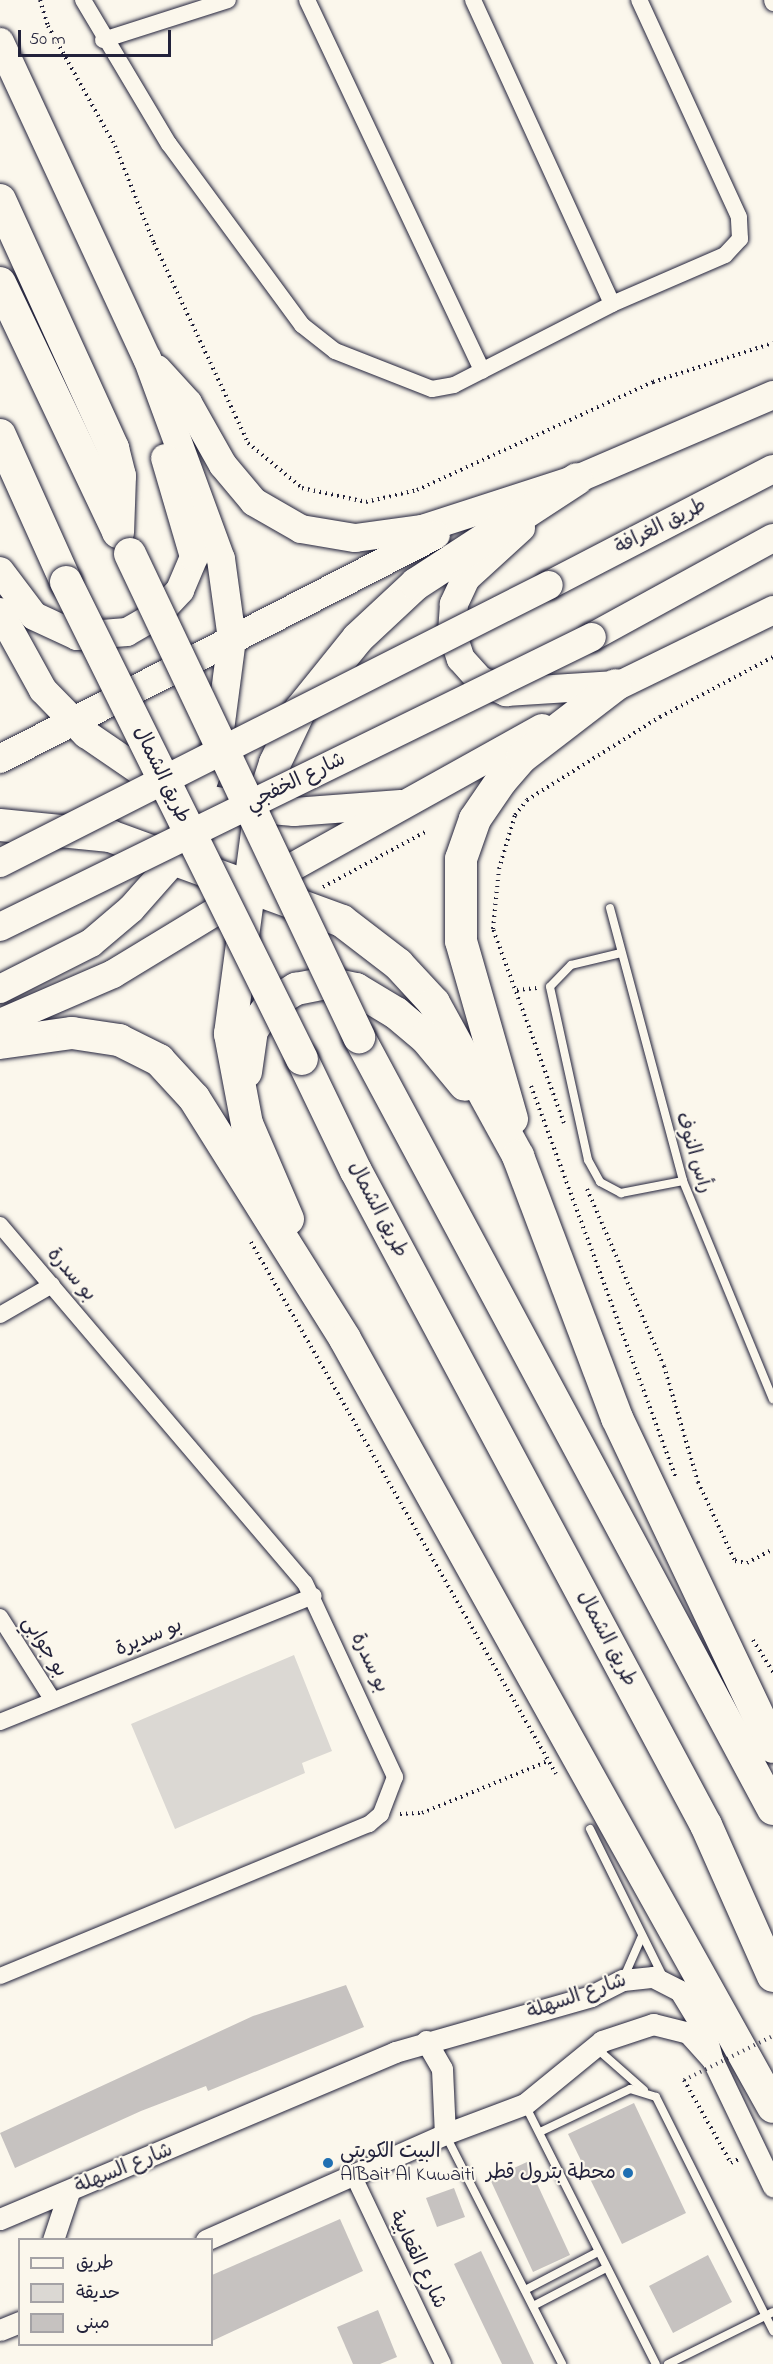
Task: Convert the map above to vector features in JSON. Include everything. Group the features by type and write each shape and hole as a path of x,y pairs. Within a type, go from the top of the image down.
{"highway":[{"path":"0,42 147,358 220,559 232,639 225,714 201,798 177,857 131,909 91,943 0,989"},
{"path":"0,200 113,448 120,476 124,543"},
{"path":"0,283 359,1037 773,1809"},
{"path":"147,358 188,403 241,489 270,513 301,529 333,536 377,537 486,510 577,479 773,395"},
{"path":"0,572 34,616 77,636 112,635 141,626 180,590 194,544 153,412 147,358"},
{"name":"طريق الشمال","path":"0,435 66,582 356,1171 706,1825 773,1976"},
{"name":"طريق الغرافة","path":"0,863 773,469"},
{"path":"577,479 466,578 454,604 452,632 461,659 480,680 506,692 616,685"},
{"path":"345,1340 247,1124 230,1034 260,809 300,710 358,638 416,584 577,479"},
{"path":"0,759 71,719 486,510"},
{"name":"شارع الخفجي","path":"0,927 592,637 773,538"},
{"path":"0,1023 113,974 251,890 415,803 616,685 773,610"},
{"path":"0,612 43,690 71,719 113,756 201,798 260,809 294,812 415,803"},
{"path":"518,1156 501,1074 461,941 458,871 475,819 501,781 522,757 616,685"},
{"path":"0,825 73,829 177,857 251,890 342,921 418,985 452,1030 518,1156 617,1418 773,1747"},
{"path":"247,1124 245,1060 252,1030 283,996 327,983 370,997 425,1036 518,1156"},
{"path":"0,1043 46,1034 89,1034 119,1040 159,1060 194,1098 345,1340 773,2107"}],"street":[{"path":"83,0 103,40 169,144 312,335 335,351 421,387 443,388 482,371 612,304 725,255 741,228 639,0"},
{"path":"103,40 228,0"},
{"path":"307,0 482,371"},
{"path":"473,0 612,304"},
{"name":"بو سدرة","path":"0,1225 314,1596 392,1763 395,1777 381,1814"},
{"path":"0,1315 52,1285"},
{"name":"بو سديرة","path":"0,1722 52,1699 314,1596"},
{"name":"بو جوابي","path":"0,1617 52,1699"},
{"path":"0,1976 381,1814"},
{"name":"شارع السهلة","path":"0,2219 426,2041 591,1996 623,1980 667,1982"},
{"path":"667,1982 689,2002 713,2061 773,2186"},
{"path":"211,2238 445,2134 525,2104 595,2046 634,2028 672,2025 688,2033 713,2061"},
{"path":"426,2041 442,2069 445,2134"},
{"name":"شارع القعابية","path":"353,2175 443,2364"},
{"path":"54,2238 69,2192"},
{"path":"0,2330 18,2323"}],"lane":[{"name":"رأس النوف","path":"610,908 683,1181 773,1399"},
{"path":"621,953 571,965 550,987 592,1172 610,1190 631,1194 683,1181"},
{"path":"590,1829 635,1911 642,1936 667,1982"},
{"path":"623,1980 642,1936"},
{"path":"595,2046 660,2103 769,2314 773,2331"},
{"path":"542,2130 623,2092 644,2090"},
{"path":"525,2104 542,2130 598,2252 656,2364"},
{"path":"445,2134 561,2364"},
{"path":"525,2290 598,2252"},
{"path":"533,2306 606,2268"},
{"path":"668,2364 769,2314"}],"path":[{"path":"567,1134 491,913 520,807 660,717 773,657"},
{"path":"295,904 425,832"},
{"path":"517,990 550,987"},
{"path":"527,1075 679,1488"},
{"path":"583,1178 664,1366 698,1482 735,1561 747,1563 773,1549"},
{"path":"247,1233 560,1780"},
{"path":"747,1627 773,1672"},
{"path":"381,1814 422,1814 548,1761"},
{"path":"730,2163 684,2080 773,2036"}],"green space":[{"path":"294,1655 332,1751 302,1763 305,1773 175,1829 131,1724"}],"building":[{"path":"346,1985 364,2027 208,2091 206,2086 141,2111 15,2168 0,2133 253,2016"},
{"name":"محطة بترول قطر","path":"634,2103 686,2213 622,2244 568,2134"},
{"path":"527,2162 570,2255 533,2272 490,2179"},
{"path":"454,2188 465,2217 437,2227 426,2198"},
{"path":"340,2219 363,2271 213,2341 213,2275"},
{"path":"481,2251 534,2364 502,2364 454,2264"},
{"path":"708,2255 732,2302 673,2333 649,2286"},
{"path":"378,2310 397,2357 380,2364 353,2364 337,2327"}],"place":[{"name":"البيت الكويتي AlBait Al Kuwaiti","path":"328,2163"},
{"name":"محطة بترول قطر","path":"628,2173"}]}
